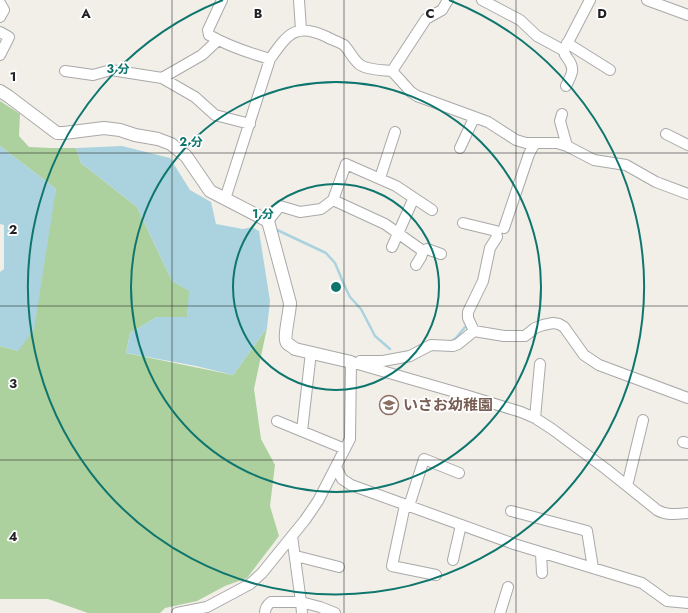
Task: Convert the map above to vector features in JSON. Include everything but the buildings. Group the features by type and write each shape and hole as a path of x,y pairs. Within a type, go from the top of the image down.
{"street":[{"path":"222,0 208,30 209,35 251,54 270,59"},
{"path":"299,0 301,30"},
{"path":"392,71 426,19 442,10 448,0"},
{"path":"482,0 520,20 537,36 561,49 565,46"},
{"path":"566,86 573,72 572,64 564,53 565,46 590,0"},
{"path":"647,0 688,15"},
{"path":"0,3 4,10 0,17"},
{"path":"226,199 270,59 290,34 301,30 322,35 343,45 360,65 366,68 392,71 411,92 417,96 488,122 516,140 526,143 557,143 567,146 594,160 626,165 656,182 688,194"},
{"path":"0,32 9,37 0,55"},
{"path":"162,78 202,55 218,40"},
{"path":"565,46 610,70"},
{"path":"65,71 93,75 111,70 162,78 195,97 215,115 250,124"},
{"path":"0,91 57,133 104,128 120,130 172,144 186,156 210,191 268,221 290,304 285,339 287,344 295,349 351,362 521,412 535,418 552,429 662,513 670,515 688,513"},
{"path":"562,114 560,121 567,146"},
{"path":"460,148 474,118"},
{"path":"380,178 395,132"},
{"path":"666,134 688,144"},
{"path":"504,228 529,154 535,144"},
{"path":"268,221 280,206 300,212 321,209 333,200 346,164 396,186 432,210"},
{"path":"333,200 385,224 423,251"},
{"path":"392,247 412,202"},
{"path":"464,223 496,231 497,237 490,248 483,281 468,312 468,318 474,331"},
{"path":"423,251 427,249 441,254"},
{"path":"416,265 423,251"},
{"path":"351,362 383,361 410,356 431,345 453,346 458,344 474,331 504,336 525,336 535,328 553,322 564,327 584,354 599,366 688,398"},
{"path":"302,431 311,352"},
{"path":"177,613 207,607 250,584 262,573 318,501 350,439 351,362"},
{"path":"535,418 540,364"},
{"path":"627,486 643,420"},
{"path":"277,421 345,449"},
{"path":"436,575 392,566 407,505 424,459 459,473"},
{"path":"336,467 342,479 351,485 514,544 642,583 667,601 688,603"},
{"path":"511,511 586,531 593,568"},
{"path":"453,560 461,525"},
{"path":"292,536 302,602 302,613"},
{"path":"541,552 542,574"},
{"path":"296,556 339,567"},
{"path":"500,613 508,587"},
{"path":"265,613 268,604 271,602 302,602 335,613"}],"green space":[{"path":"0,101 20,114 19,136 29,147 76,148 81,163 137,207 172,281 190,291 187,317 157,317 130,333 126,353 233,375 267,328 254,389 261,439 275,465 270,506 279,536 247,578 225,586 197,601 165,608 160,613 88,613 48,599 0,599 0,346 18,351 56,189 0,146"}],"water":[{"path":"0,146 56,189 34,330 18,351 0,346 0,272 4,269 4,225 0,224"},
{"path":"122,146 170,158 190,190 211,202 216,224 243,229 252,227 259,231 270,301 267,328 233,375 196,366 126,353 130,333 157,317 187,317 189,291 172,281 137,207 81,163 76,148"}],"waterway":[{"path":"275,229 326,253 335,263 350,297 361,309 375,336 390,349"},
{"path":"450,342 456,338 465,327"}],"place":[{"name":"いさお幼稚園","path":"389,405"}]}
